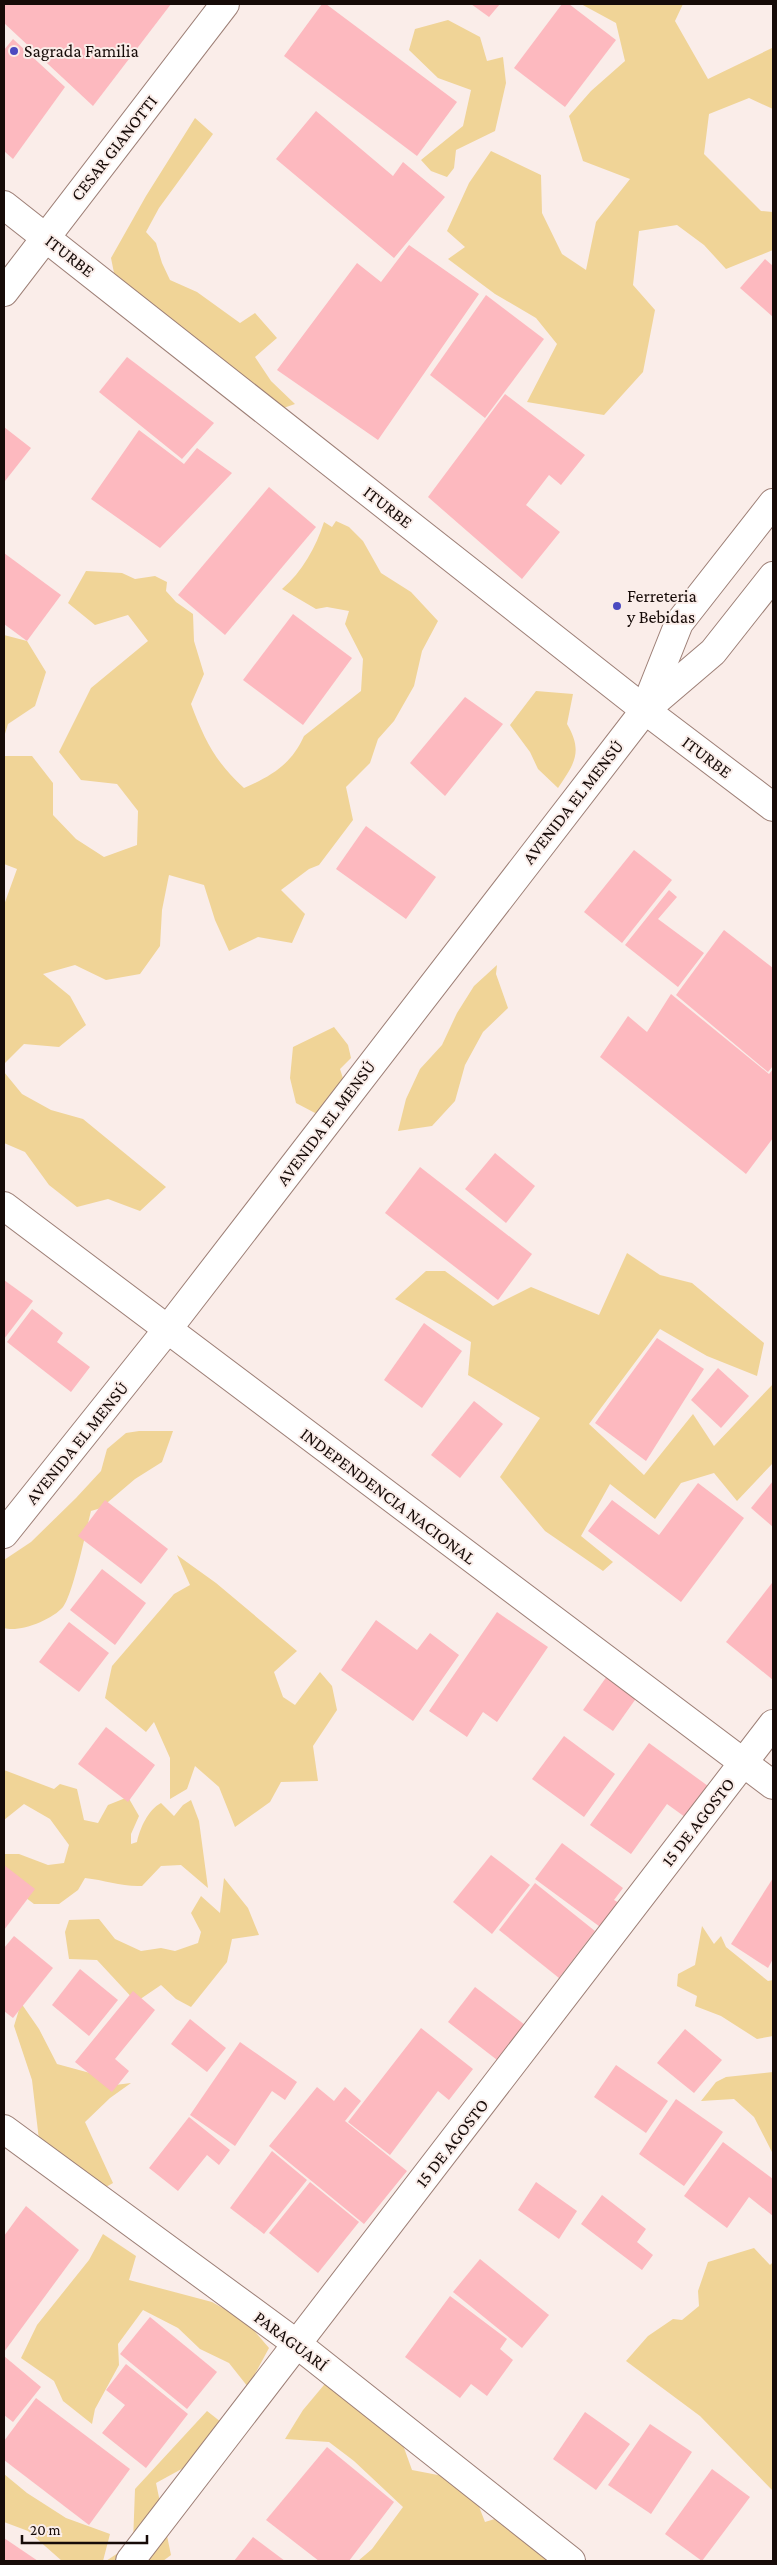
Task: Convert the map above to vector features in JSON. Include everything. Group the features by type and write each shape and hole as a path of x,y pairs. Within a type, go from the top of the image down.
{"street":[{"name":"CESAR GIANOTTI","path":"4,292 225,4"},
{"name":"ITURBE","path":"4,205 645,710 773,808"},
{"name":"AVENIDA EL MENSÚ","path":"645,710 679,623 773,503"},
{"name":"AVENIDA EL MENSÚ","path":"4,1534 167,1330 645,710 713,652 773,576"},
{"name":"INDEPENDENCIA NACIONAL","path":"4,1206 773,1785"},
{"name":"15 DE AGOSTO","path":"130,2561 773,1724"},
{"name":"PARAGUARÍ","path":"4,2129 297,2344 571,2561"}],"shaded area":[{"path":"581,4 683,4 675,21 708,79 772,48 773,43 773,109 749,98 709,114 704,154 761,211 773,212 773,250 726,269 704,245 677,225 639,231 633,285 655,310 643,372 604,415 527,402 557,344 536,318 495,294 448,259 465,247 447,231 469,183 491,151 541,175 542,213 562,254 586,270 596,222 630,179 583,161 569,116 591,91 625,61 616,23"},
{"path":"448,20 480,37 487,61 503,57 506,83 495,131 456,150 454,168 447,177 431,171 421,160 463,126 471,90 438,78 409,50 415,29"},
{"path":"195,118 213,134 159,208 146,232 156,243 170,280 197,292 240,323 255,313 277,338 255,357 271,381 295,404 272,412 115,278 111,258 146,196"},
{"path":"336,521 349,527 363,541 381,573 411,592 438,621 422,651 414,686 394,721 378,739 370,763 346,787 353,820 319,865 309,869 281,890 305,914 292,943 258,937 229,951 215,920 204,885 169,875 162,910 160,946 140,974 106,980 75,965 43,974 70,996 86,1025 59,1047 24,1044 4,1064 4,905 17,869 4,864 4,756 32,756 53,783 53,815 76,839 104,857 137,845 138,811 117,784 81,780 59,752 91,688 148,641 128,615 95,625 68,603 86,571 122,573 135,579 155,576 167,582 166,591 176,602 193,614 194,641 204,674 191,704 218,760 244,788 263,779 279,768 293,755 304,736 361,691 363,659 345,624 349,611 327,607 316,609 282,589 296,575 308,558 324,522 332,527"},
{"path":"4,635 27,641 46,672 35,706 8,724 4,737"},
{"path":"536,691 573,694 567,724 575,742 575,757 573,764 558,788 538,769 530,752 510,725"},
{"path":"497,965 496,974 508,1008 483,1032 465,1065 455,1101 432,1126 398,1131 406,1099 420,1069 442,1045 457,1013 474,986"},
{"path":"334,1027 348,1045 351,1058 340,1069 348,1094 317,1114 296,1103 290,1078 293,1047"},
{"path":"4,1072 22,1094 51,1110 83,1119 166,1187 140,1211 108,1199 77,1207 49,1185 25,1152 4,1143"},
{"path":"627,1253 660,1275 692,1283 764,1343 757,1376 707,1356 660,1329 589,1424 644,1475 693,1414 714,1446 773,1384 773,1463 737,1501 714,1473 681,1483 655,1519 610,1484 581,1536 613,1562 603,1571 545,1531 500,1477 540,1418 468,1375 471,1342 395,1299 426,1271 445,1271 493,1306 531,1287 599,1315"},
{"path":"173,1431 162,1462 135,1479 101,1508 91,1511 75,1576 63,1607 58,1612 35,1624 18,1629 4,1628 4,1560 31,1542 76,1498 101,1471 107,1449 126,1433"},
{"path":"177,1555 216,1583 297,1651 274,1672 283,1697 295,1705 320,1672 332,1686 337,1710 313,1746 318,1781 281,1782 270,1802 235,1827 219,1787 195,1766 187,1789 170,1799 170,1758 154,1722 146,1732 105,1698 112,1666 174,1594 190,1585"},
{"path":"4,1770 54,1789 60,1784 77,1789 84,1820 98,1823 108,1805 128,1797 139,1816 131,1834 131,1844 137,1842 145,1820 156,1806 161,1803 174,1816 183,1805 191,1800 199,1821 208,1888 181,1865 161,1866 142,1886 85,1878 78,1890 59,1904 34,1904 4,1881 4,1854 19,1854 48,1865 64,1863 69,1845 50,1819 24,1804 4,1820"},
{"path":"224,1878 248,1908 259,1935 232,1939 227,1962 191,2007 176,1999 161,1985 136,2002 97,1960 69,1959 65,1932 69,1920 99,1919 115,1939 141,1951 161,1948 175,1951 198,1943 201,1932 191,1913 201,1896 220,1913"},
{"path":"702,1926 714,1944 721,1936 726,1947 768,1981 773,1980 773,2036 757,2039 721,2016 695,2006 697,1996 677,1986 678,1974 695,1965"},
{"path":"21,2003 39,2029 57,2064 90,2073 107,2086 131,2083 110,2098 85,2122 113,2183 97,2192 39,2140 32,2080 14,2026"},
{"path":"773,2072 773,2154 754,2117 734,2099 701,2101 716,2082 726,2077"},
{"path":"103,2234 136,2256 129,2280 212,2302 246,2321 269,2348 248,2387 229,2363 200,2349 178,2328 143,2310 118,2344 119,2365 95,2409 92,2424 63,2401 54,2381 21,2358 37,2325 89,2260"},
{"path":"754,2248 770,2265 773,2262 773,2491 700,2416 626,2361 648,2336 673,2319 682,2320 699,2306 698,2291 708,2262"},
{"path":"334,2373 399,2434 412,2470 469,2481 485,2522 511,2514 555,2561 358,2561 372,2549 403,2507 354,2461 329,2442 285,2439 303,2410"},
{"path":"207,2411 240,2437 156,2483 171,2555 163,2561 106,2561 133,2543 135,2489"},
{"path":"4,2474 27,2493 66,2518 110,2534 103,2561 62,2561 28,2531 4,2522"}],"building":[{"path":"4,4 171,4 93,106 4,23"},
{"path":"322,4 326,4 457,102 417,156 284,56"},
{"path":"471,4 500,4 489,17"},
{"path":"562,4 569,4 616,40 565,107 514,68"},
{"path":"13,39 65,87 13,159 4,151 4,50"},
{"path":"316,111 393,176 403,162 445,197 394,258 276,159"},
{"path":"409,245 479,294 378,440 277,370 357,263 381,282"},
{"path":"765,259 773,266 773,317 740,288"},
{"path":"486,295 544,339 485,418 430,375"},
{"path":"127,357 214,423 182,459 99,392"},
{"path":"505,394 585,455 561,485 549,475 526,505 560,532 522,579 428,497"},
{"path":"4,427 31,448 5,481 4,480"},
{"path":"139,430 184,464 197,448 232,473 160,548 91,499"},
{"path":"269,487 316,527 225,635 178,595"},
{"path":"4,553 61,595 27,641 4,624"},
{"path":"293,614 352,658 303,725 243,680"},
{"path":"465,697 503,724 445,796 410,763"},
{"path":"366,826 436,877 406,919 336,869"},
{"path":"634,850 672,880 622,943 584,912"},
{"path":"669,890 677,897 658,919 704,953 678,987 625,945"},
{"path":"724,930 773,968 773,1066 768,1072 676,995"},
{"path":"671,994 769,1074 773,1069 773,1138 746,1174 600,1057 628,1016 647,1032"},
{"path":"495,1153 535,1186 506,1223 465,1189"},
{"path":"420,1167 532,1254 498,1300 385,1213"},
{"path":"4,1280 33,1301 4,1339"},
{"path":"32,1309 63,1333 57,1342 90,1367 71,1392 7,1342"},
{"path":"424,1323 462,1351 422,1408 384,1380"},
{"path":"657,1338 704,1369 646,1461 595,1423"},
{"path":"718,1368 749,1396 721,1428 691,1400"},
{"path":"474,1401 503,1424 460,1478 431,1455"},
{"path":"773,1481 773,1527 751,1508"},
{"path":"698,1483 744,1518 681,1602 588,1531 612,1500 659,1535"},
{"path":"105,1500 168,1549 141,1584 78,1536"},
{"path":"102,1569 146,1603 115,1645 70,1610"},
{"path":"772,1583 773,1585 773,1680 726,1642"},
{"path":"497,1612 548,1647 497,1722 483,1712 467,1737 429,1711"},
{"path":"376,1620 417,1650 430,1633 459,1655 413,1721 341,1670"},
{"path":"69,1622 109,1653 79,1692 39,1662"},
{"path":"612,1669 642,1690 613,1731 583,1710"},
{"path":"106,1727 155,1765 128,1802 78,1764"},
{"path":"564,1736 615,1774 584,1817 532,1779"},
{"path":"649,1743 708,1786 685,1817 667,1804 631,1854 590,1825"},
{"path":"562,1843 623,1888 614,1900 626,1907 607,1932 535,1879"},
{"path":"491,1855 530,1885 492,1934 453,1902"},
{"path":"4,1865 35,1889 4,1930"},
{"path":"773,1878 773,1959 768,1968 731,1944"},
{"path":"535,1883 595,1931 559,1978 499,1930"},
{"path":"14,1936 53,1968 13,2018 4,2011 4,1948"},
{"path":"80,1969 118,2000 89,2036 52,2005"},
{"path":"475,1987 529,2028 501,2063 448,2022"},
{"path":"133,1991 155,2010 115,2059 129,2071 112,2092 75,2062"},
{"path":"190,2019 226,2048 207,2072 171,2044"},
{"path":"421,2028 473,2069 449,2100 438,2091 390,2155 348,2122"},
{"path":"685,2029 722,2060 694,2093 657,2063"},
{"path":"240,2042 297,2082 285,2100 272,2091 235,2146 190,2115"},
{"path":"616,2065 668,2101 646,2133 594,2097"},
{"path":"317,2087 334,2101 345,2087 361,2101 345,2121 407,2171 364,2224 269,2146"},
{"path":"676,2099 723,2132 684,2186 639,2154"},
{"path":"189,2117 230,2150 219,2165 207,2155 178,2191 149,2168"},
{"path":"723,2142 773,2179 773,2216 749,2197 727,2228 684,2196"},
{"path":"272,2151 307,2180 264,2234 230,2208"},
{"path":"310,2182 359,2222 318,2273 269,2233"},
{"path":"536,2182 577,2211 559,2239 518,2210"},
{"path":"602,2195 646,2229 637,2242 653,2255 642,2270 581,2224"},
{"path":"26,2206 79,2250 4,2352 4,2236"},
{"path":"480,2259 549,2315 522,2348 453,2292"},
{"path":"450,2296 507,2339 500,2349 513,2360 487,2396 471,2384 460,2398 405,2357"},
{"path":"150,2317 217,2372 187,2409 120,2354"},
{"path":"4,2356 41,2387 13,2422 4,2415"},
{"path":"126,2364 188,2414 146,2468 102,2433 125,2405 106,2390"},
{"path":"36,2398 130,2469 89,2525 4,2460 4,2441"},
{"path":"585,2412 630,2444 596,2490 553,2459"},
{"path":"650,2424 692,2452 651,2514 608,2485"},
{"path":"327,2447 394,2502 349,2561 319,2561 266,2520"},
{"path":"712,2469 750,2497 702,2561 665,2534"},
{"path":"253,2537 285,2561 234,2561"},
{"path":"4,2538 38,2561 4,2561"}],"place":[{"name":"Sagrada Familia","path":"14,51"},
{"name":"Ferreteria y Bebidas","path":"617,606"}]}
